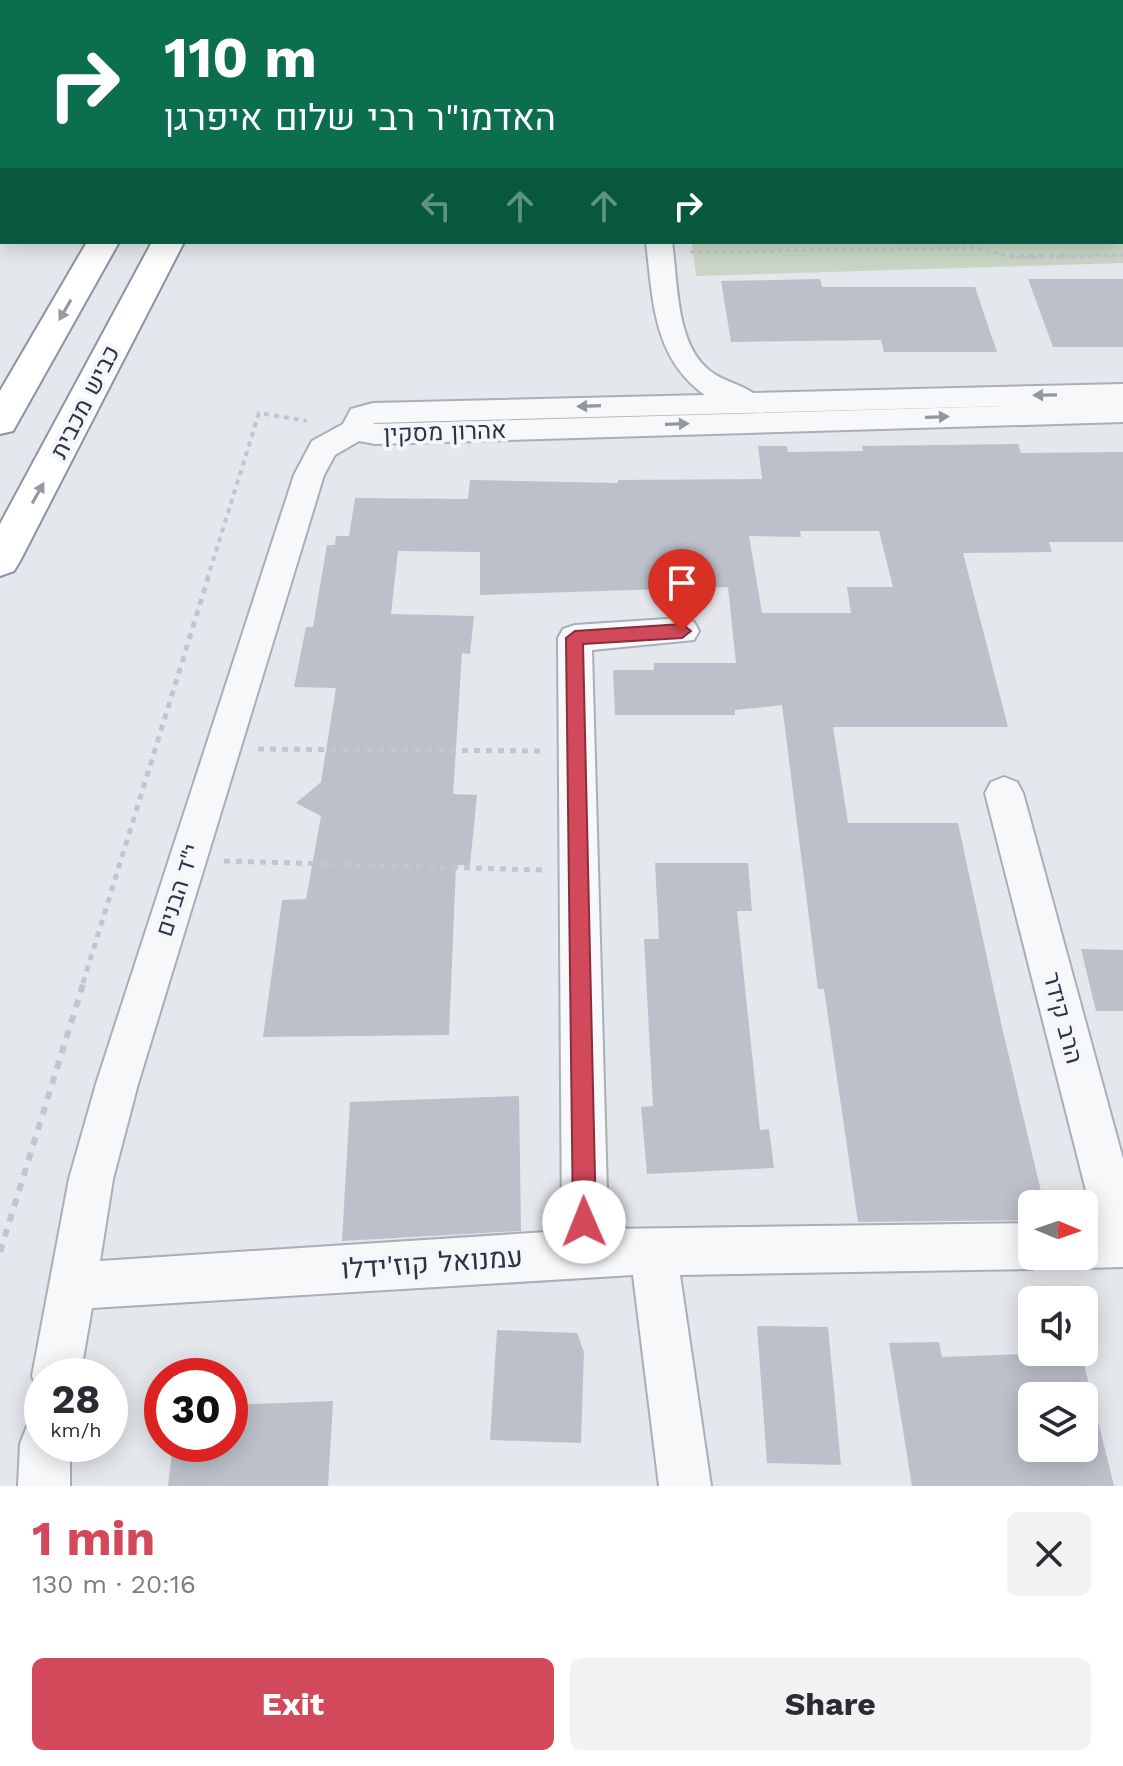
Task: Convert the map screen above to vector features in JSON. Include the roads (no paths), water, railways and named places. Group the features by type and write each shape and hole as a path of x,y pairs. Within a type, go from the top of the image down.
{"highway":[{"path":"0,422 102,244"},
{"name":"כביש מכבית","path":"0,561 167,244"}],"street":[{"path":"660,247 675,343 684,364 706,385 755,401"},
{"path":"633,405 662,383 671,367 675,343"},
{"name":"אהרון מסקין","path":"1123,393 373,413 361,416 355,430 375,434 1123,412"},
{"name":"י\"ד הבנים","path":"59,1358 91,1179 113,1097 309,475 323,448 355,430"},
{"path":"585,1253 575,638 682,631"},
{"name":"הרב קידר","path":"1004,793 1123,1244"},
{"path":"1098,1245 1123,1244"},
{"name":"עמנואל קוז'ידלו","path":"72,1286 585,1253 1018,1246"},
{"path":"653,1252 685,1486"},
{"path":"44,1486 45,1462"}]}
